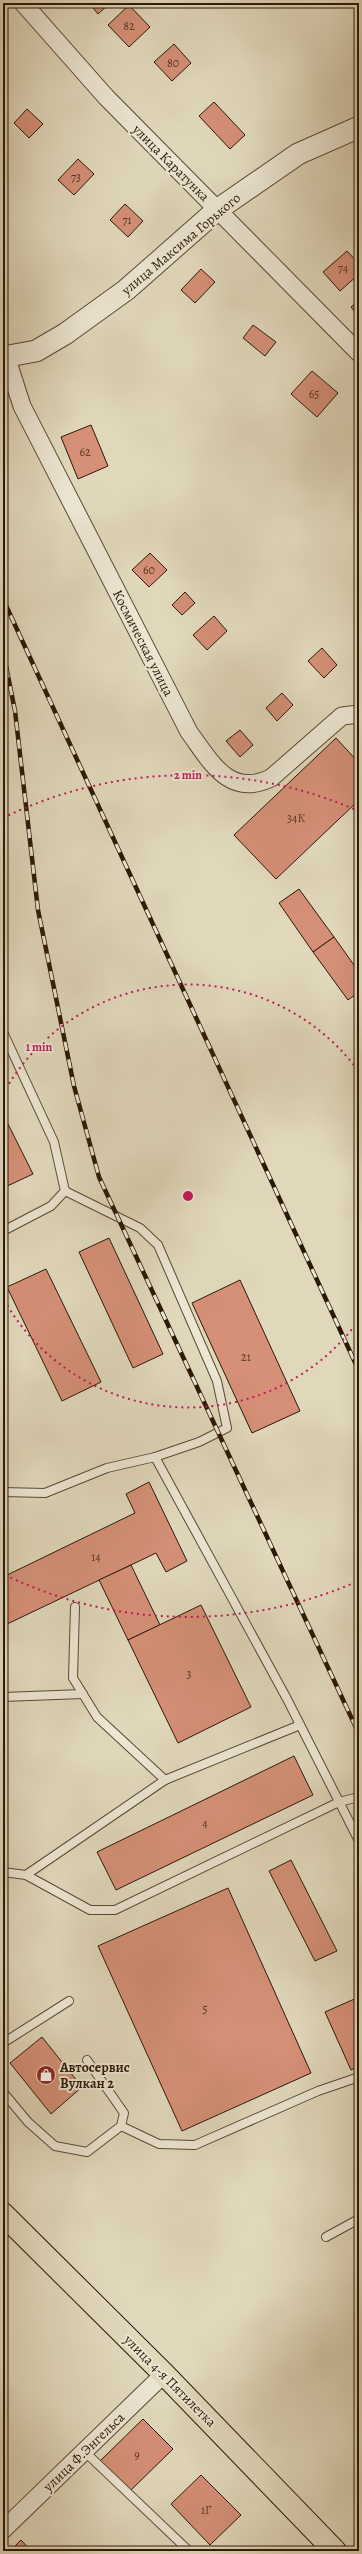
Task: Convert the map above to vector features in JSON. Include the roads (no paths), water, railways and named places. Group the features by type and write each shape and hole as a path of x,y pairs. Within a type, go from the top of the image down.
{"main road":[{"name":"улица 4-я Пятилетка","path":"3,2214 164,2374 335,2551"}],"street":[{"name":"улица Каратунка","path":"23,3 106,97 359,353"},
{"name":"улица Максима Горького","path":"4,357 36,351 66,334 126,290 217,210 298,154 359,127"},
{"name":"Космическая улица","path":"4,357 25,413 189,732 218,771 228,780 258,784 271,778 342,716 359,714"},
{"name":"улица Ф.Энгельса","path":"3,2530 164,2374"}],"lane":[{"path":"3,1032 54,1142 65,1191"},
{"path":"3,1231 50,1206 65,1191"},
{"path":"3,1492 45,1493 107,1468 155,1457 199,1442 227,1428 217,1381 158,1245 140,1228 65,1191"},
{"path":"155,1457 300,1725 359,1841"},
{"path":"75,1607 73,1678 97,1717 166,1780"},
{"path":"3,1697 83,1694"},
{"path":"26,1875 166,1780 300,1725"},
{"path":"3,1872 26,1875 90,1910 115,1910 339,1802 359,1797"},
{"path":"3,2043 68,2000"},
{"path":"3,2092 28,2122 55,2146 87,2152 121,2126 124,2113 87,2060"},
{"path":"121,2126 159,2144 195,2145 318,2090 359,2077"},
{"path":"326,2237 359,2219"},
{"path":"84,2451 189,2551"},
{"path":"356,2551 359,2546"}],"railway":[{"path":"3,599 359,1371"},
{"path":"3,651 15,711 38,910 74,1086 99,1177 359,1734"}],"place":[{"name":"Автосервис Вулкан 2","path":"46,2075"}]}
